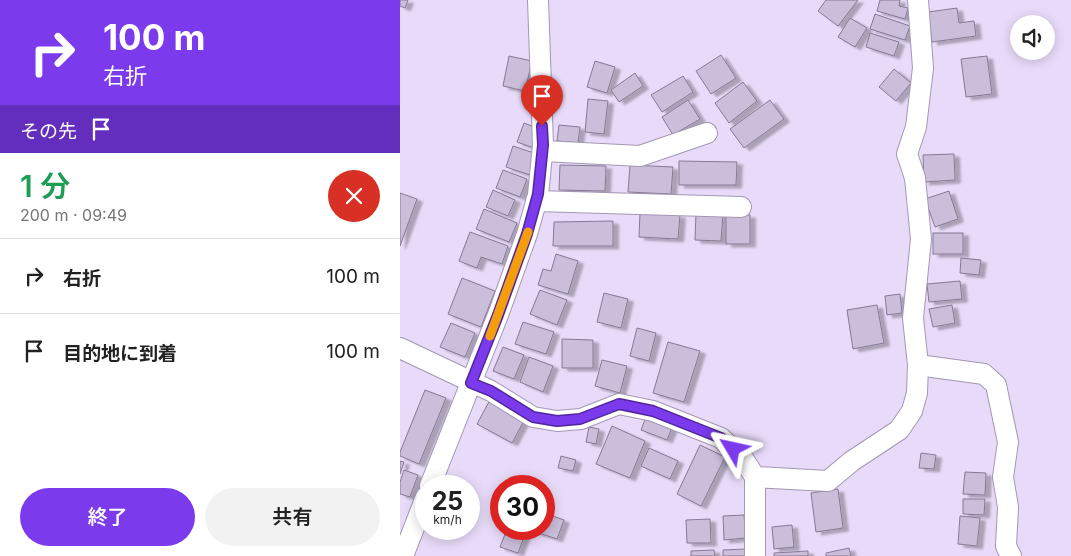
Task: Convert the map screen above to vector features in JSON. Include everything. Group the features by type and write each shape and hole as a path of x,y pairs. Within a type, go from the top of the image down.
{"street":[{"path":"434,475 524,243 536,201 542,151 538,0"},
{"path":"755,477 828,481 852,461 900,430 912,412 917,394 918,365 913,318 921,239 916,178 907,154 916,127 923,68 918,0"},
{"path":"542,151 640,156 707,133"},
{"path":"536,201 740,207"},
{"path":"400,348 491,391 533,417 557,421 580,419 619,404 653,411 721,438 744,460 755,477 755,556"},
{"path":"918,365 984,374 996,385 1008,442 1003,477 1008,507 1006,546 1011,556"},
{"path":"404,556 407,525 415,513"}],"building":[{"path":"400,0 408,0 405,8 400,6"},
{"path":"826,0 858,0 838,26 818,11"},
{"path":"880,0 900,0 899,6 908,8 905,19 877,11"},
{"path":"957,8 959,23 974,21 976,36 932,42 928,12"},
{"path":"875,14 910,26 905,40 870,29"},
{"path":"850,18 867,28 855,47 838,37"},
{"path":"870,33 899,42 894,56 866,47"},
{"path":"721,55 736,78 711,94 696,71"},
{"path":"509,56 532,61 525,91 503,86"},
{"path":"987,56 992,94 966,97 961,59"},
{"path":"595,61 615,67 607,93 587,87"},
{"path":"894,69 911,83 896,101 879,87"},
{"path":"635,73 643,86 619,102 611,90"},
{"path":"683,76 693,92 662,112 651,95"},
{"path":"743,82 757,101 729,123 715,103"},
{"path":"588,99 608,101 604,134 585,132"},
{"path":"688,100 700,119 673,135 662,117"},
{"path":"770,100 784,119 744,148 730,129"},
{"path":"524,123 540,129 534,148 517,142"},
{"path":"559,125 580,127 578,143 557,141"},
{"path":"513,146 537,154 530,175 506,167"},
{"path":"954,154 955,180 924,182 923,155"},
{"path":"679,161 737,162 736,185 679,185"},
{"path":"560,165 606,166 605,191 559,190"},
{"path":"630,165 673,167 671,194 628,192"},
{"path":"503,170 527,179 520,197 496,188"},
{"path":"493,190 515,200 508,216 486,207"},
{"path":"949,191 958,219 935,227 925,199"},
{"path":"400,193 417,199 400,246"},
{"path":"484,209 517,223 509,242 476,229"},
{"path":"640,213 680,215 678,239 639,237"},
{"path":"696,213 723,214 721,241 695,240"},
{"path":"726,215 750,215 750,244 726,244"},
{"path":"613,221 613,246 553,246 554,222"},
{"path":"470,232 508,246 502,264 481,257 477,268 459,261"},
{"path":"933,233 963,233 963,254 933,254"},
{"path":"556,254 578,261 568,294 538,285 543,269 551,271"},
{"path":"961,258 981,260 979,275 960,273"},
{"path":"462,278 495,291 481,327 448,314"},
{"path":"960,281 962,299 929,302 927,284"},
{"path":"540,290 567,300 557,325 530,314"},
{"path":"604,293 628,299 621,328 597,322"},
{"path":"900,294 902,313 887,315 885,296"},
{"path":"877,305 884,343 853,349 847,310"},
{"path":"952,305 955,323 933,327 929,309"},
{"path":"523,322 554,332 546,354 515,344"},
{"path":"451,323 475,333 465,357 440,347"},
{"path":"637,328 656,333 649,361 630,356"},
{"path":"562,339 593,340 593,368 562,368"},
{"path":"668,342 700,351 684,402 653,393"},
{"path":"503,347 524,355 514,379 493,371"},
{"path":"529,357 553,366 543,392 520,382"},
{"path":"602,360 627,366 620,393 595,386"},
{"path":"425,390 446,398 419,464 400,456 400,452"},
{"path":"491,398 526,417 512,443 477,424"},
{"path":"647,414 673,425 667,440 641,430"},
{"path":"612,426 645,441 630,478 596,464"},
{"path":"589,427 599,429 596,444 586,442"},
{"path":"700,445 725,457 701,506 677,494"},
{"path":"649,448 678,461 670,479 641,466"},
{"path":"921,453 936,455 934,469 919,468"},
{"path":"561,456 576,460 573,471 558,468"},
{"path":"400,461 404,462 400,474"},
{"path":"404,470 418,475 415,475 415,483 410,497 400,494 400,482"},
{"path":"965,472 986,473 985,495 963,494"},
{"path":"838,489 843,528 816,532 811,493"},
{"path":"963,499 985,499 984,515 963,514"},
{"path":"744,515 746,538 724,540 723,516"},
{"path":"960,516 980,518 977,546 958,544"},
{"path":"555,517 564,520 557,539 555,538"},
{"path":"710,519 711,543 687,543 686,520"},
{"path":"792,525 794,547 774,549 772,527"},
{"path":"503,540 523,540 518,553 500,547"},
{"path":"849,548 851,556 826,556 826,553"},
{"path":"746,549 746,556 723,556 723,550"},
{"path":"714,550 715,556 691,556 691,551"},
{"path":"808,551 808,556 774,556 774,553"}],"slow traffic":[{"path":"490,336 528,232"}],"route":[{"path":"542,126 543,145 538,194 527,234 471,383 491,391 533,417 557,421 580,419 619,404 653,411 721,438 733,449"}]}
